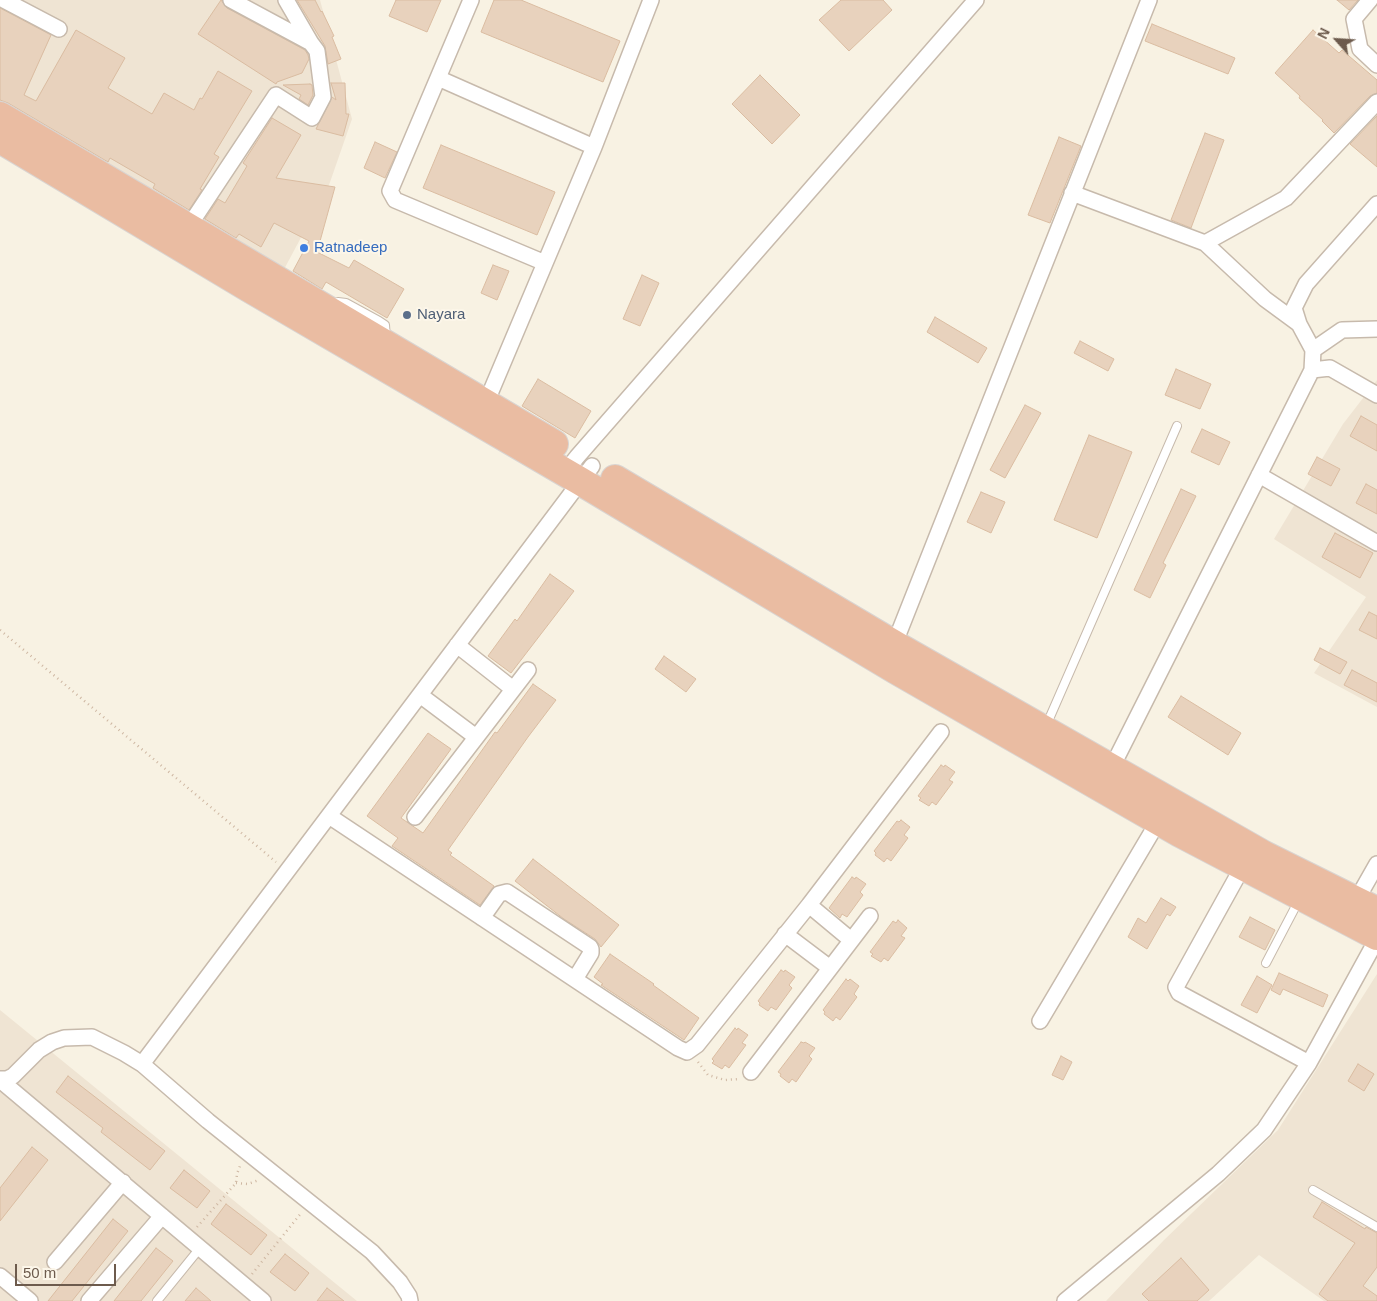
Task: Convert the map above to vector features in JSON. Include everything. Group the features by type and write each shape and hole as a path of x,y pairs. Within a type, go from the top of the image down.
{"highway":[{"path":"0,116 183,235 249,288 894,645 1264,855 1366,906"},
{"path":"0,138 326,309 486,403 578,469 896,670 1159,820 1377,938"}],"street":[{"path":"4,0 59,29"},
{"path":"232,0 311,43"},
{"path":"183,235 276,95 312,118 323,97 316,51 286,0"},
{"path":"471,0 390,190 395,200 545,263"},
{"path":"486,403 594,147 651,0"},
{"path":"142,1064 457,645 578,469 976,0"},
{"path":"894,645 1149,0"},
{"path":"1370,0 1354,19 1360,50 1377,65"},
{"path":"438,78 594,147"},
{"path":"1205,243 1286,198 1377,102"},
{"path":"1072,193 1205,243 1265,298 1299,324"},
{"path":"1112,768 1312,370 1313,350 1299,324 1294,308 1306,284 1377,204"},
{"path":"1313,350 1342,330 1377,329"},
{"path":"1312,370 1330,368 1377,395"},
{"path":"1259,475 1377,543"},
{"path":"457,645 513,689"},
{"path":"416,817 528,670"},
{"path":"420,695 476,738"},
{"path":"329,816 678,1048 687,1052 692,1050 809,905 941,732"},
{"path":"1040,1021 1159,820"},
{"path":"1366,906 1377,864"},
{"path":"1243,866 1176,986 1179,993 1309,1063"},
{"path":"482,918 499,894 506,892 590,946 591,953 574,979"},
{"path":"809,905 851,940"},
{"path":"751,1072 870,916"},
{"path":"785,934 830,968"},
{"path":"1065,1301 1218,1174 1264,1130 1309,1063 1377,938"},
{"path":"0,1079 13,1076 39,1050 52,1042 64,1038 92,1038 124,1053 142,1064 208,1121 372,1252 400,1282 410,1301"},
{"path":"0,1079 263,1301"},
{"path":"55,1262 123,1182"},
{"path":"89,1301 162,1216"},
{"path":"0,1276 25,1300"}],"lane":[{"path":"1044,730 1177,426"},
{"path":"1266,962 1301,896"},
{"path":"1313,1190 1377,1227"},
{"path":"157,1301 200,1248"}],"path":[{"path":"0,630 287,871"},
{"path":"692,1050 699,1066 708,1075 735,1081 748,1076 751,1072"},
{"path":"188,1238 236,1183 240,1166 250,1154"},
{"path":"236,1183 258,1180 270,1170"},
{"path":"244,1285 310,1201"}],"shaded area":[{"path":"0,0 320,0 352,119 329,185 281,275 0,105"},
{"path":"1377,380 1377,707 1314,673 1366,597 1274,539 1343,424"},
{"path":"1377,974 1377,1301 1324,1301 1259,1255 1209,1301 1106,1301 1164,1240 1278,1130"},
{"path":"0,1010 357,1301 0,1301"}],"building":[{"path":"221,0 227,8 305,50 309,59 302,73 276,84 198,34"},
{"path":"297,0 315,0 334,36 332,37 341,59 328,64 325,46"},
{"path":"396,0 441,0 427,32 389,16"},
{"path":"494,0 521,0 620,41 603,82 481,32"},
{"path":"841,0 883,0 892,10 849,51 819,20"},
{"path":"1337,0 1358,0 1349,10"},
{"path":"0,8 51,35 24,95 36,101 76,30 125,58 108,88 152,114 164,93 194,110 218,71 252,91 214,154 219,157 189,210 153,188 155,184 110,158 108,162 0,100"},
{"path":"1152,24 1235,58 1228,74 1145,41"},
{"path":"1313,30 1339,53 1342,50 1377,80 1377,93 1370,96 1334,133 1299,98 1300,96 1275,73"},
{"path":"760,75 800,115 772,144 732,104"},
{"path":"331,83 345,83 346,114 349,114 343,136 316,129 332,97 336,100"},
{"path":"283,85 312,85 313,95 308,105 299,99 301,95"},
{"path":"1377,116 1377,167 1350,144"},
{"path":"272,118 301,135 276,178 335,187 317,252 349,268 354,260 404,289 387,318 326,282 322,289 293,271 309,241 274,223 261,247 239,234 236,238 205,219 218,199 225,203 247,166 243,163"},
{"path":"1205,133 1224,140 1191,228 1171,220"},
{"path":"1059,137 1081,146 1050,223 1028,215"},
{"path":"375,142 397,152 385,178 364,168"},
{"path":"441,145 555,192 537,235 423,188"},
{"path":"493,265 509,271 497,300 481,293"},
{"path":"642,275 659,283 640,326 623,319"},
{"path":"935,317 987,348 978,363 927,332"},
{"path":"1080,341 1114,359 1108,371 1074,353"},
{"path":"1176,369 1211,384 1200,409 1165,395"},
{"path":"538,379 591,411 575,438 522,406"},
{"path":"1025,405 1041,413 1005,478 990,470"},
{"path":"1361,416 1377,425 1377,451 1350,436"},
{"path":"1202,429 1230,442 1219,465 1191,452"},
{"path":"1089,435 1132,452 1097,538 1054,520"},
{"path":"1317,457 1340,469 1331,486 1308,474"},
{"path":"1366,484 1377,490 1377,514 1356,503"},
{"path":"1181,489 1196,496 1163,563 1166,565 1150,598 1134,590"},
{"path":"981,492 1005,502 991,533 967,522"},
{"path":"1335,533 1373,553 1360,578 1322,557"},
{"path":"550,574 574,591 511,673 488,656 515,619 517,621"},
{"path":"1369,612 1377,616 1377,639 1359,630"},
{"path":"1320,648 1347,662 1340,674 1314,660"},
{"path":"664,656 696,679 686,692 655,669"},
{"path":"1352,670 1377,683 1377,702 1344,685"},
{"path":"533,684 556,700 448,850 452,853 450,855 494,886 480,905 392,846 398,838 367,816 428,733 451,749 401,818 423,833 495,732 497,733"},
{"path":"1181,696 1241,733 1228,755 1168,717"},
{"path":"941,765 944,767 945,765 955,772 949,780 953,782 936,805 932,802 929,806 919,800 921,798 918,796"},
{"path":"901,820 910,827 904,835 908,838 891,861 887,858 884,862 875,855 874,851 897,821"},
{"path":"533,859 619,925 601,947 595,939 564,919 515,881"},
{"path":"852,877 855,879 856,877 866,884 860,892 863,895 847,917 842,914 840,918 829,908"},
{"path":"1161,898 1176,907 1170,916 1167,914 1147,949 1128,937 1138,918 1146,923"},
{"path":"1250,917 1275,930 1265,950 1239,937"},
{"path":"898,920 907,928 901,936 905,938 888,961 884,958 881,962 871,956 873,954 870,952 893,921 896,923"},
{"path":"610,954 699,1018 684,1040 601,985 603,984 594,977"},
{"path":"781,970 784,972 785,970 795,977 789,985 792,988 776,1010 771,1007 768,1011 759,1005 758,1001"},
{"path":"1279,973 1328,995 1323,1007 1283,989 1280,995 1271,990"},
{"path":"1257,976 1272,985 1257,1013 1241,1005"},
{"path":"846,979 848,981 850,979 859,986 854,994 857,997 840,1020 836,1017 833,1021 824,1014 823,1010"},
{"path":"735,1028 748,1035 742,1043 746,1045 729,1068 725,1065 722,1069 712,1063 714,1061 712,1059"},
{"path":"801,1042 805,1042 815,1048 809,1056 812,1059 796,1082 792,1079 789,1083 778,1072"},
{"path":"1061,1056 1072,1062 1063,1080 1052,1075"},
{"path":"1358,1064 1374,1074 1364,1091 1348,1081"},
{"path":"68,1076 165,1151 150,1170 101,1132 103,1128 56,1092"},
{"path":"32,1147 48,1160 0,1221 0,1188"},
{"path":"184,1170 210,1191 197,1208 170,1188"},
{"path":"1322,1202 1365,1229 1366,1227 1377,1233 1377,1267 1363,1286 1377,1296 1377,1301 1328,1301 1319,1294 1355,1243 1313,1217"},
{"path":"226,1204 267,1235 251,1255 211,1224"},
{"path":"113,1219 128,1231 72,1301 48,1301"},
{"path":"156,1248 173,1261 141,1301 114,1301"},
{"path":"285,1254 309,1273 295,1291 270,1272"},
{"path":"1181,1258 1209,1290 1197,1301 1149,1301 1142,1294"},
{"path":"196,1288 211,1301 185,1301"},
{"path":"327,1288 344,1301 317,1301"}],"place":[{"name":"Ratnadeep","path":"304,248"},
{"name":"Nayara","path":"407,315"}]}
